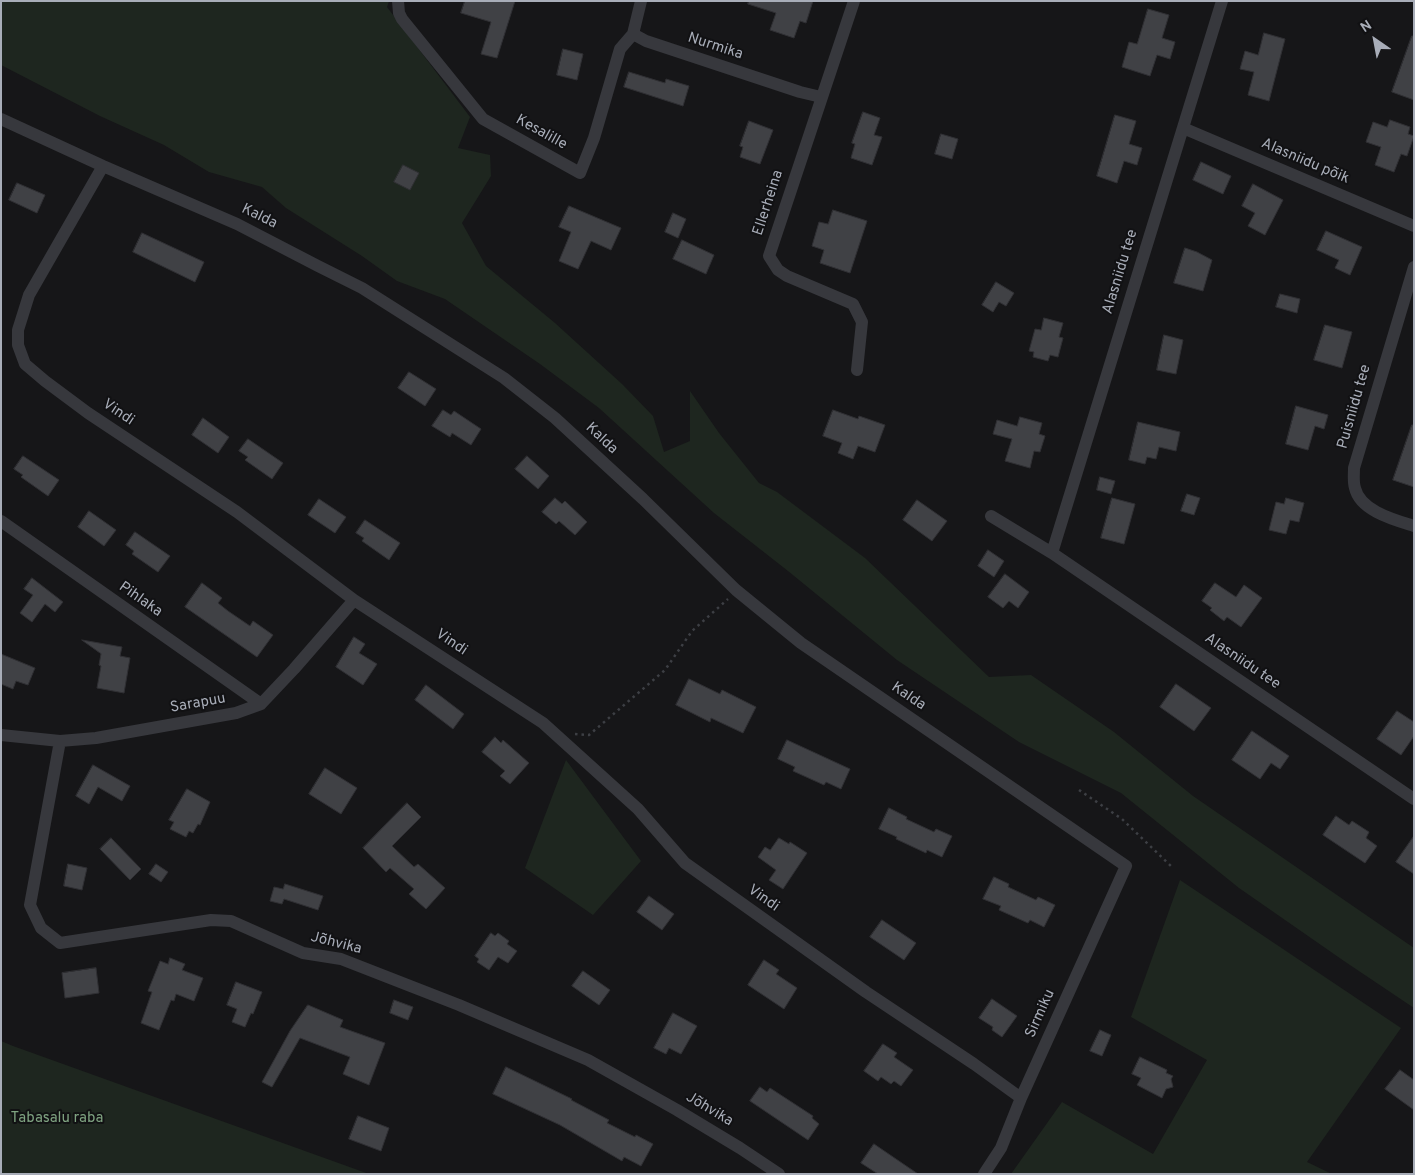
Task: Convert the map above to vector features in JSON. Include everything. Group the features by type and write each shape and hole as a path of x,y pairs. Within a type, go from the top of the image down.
{"street":[{"name":"Kesalille","path":"398,1 399,13 402,19 483,118 580,173 594,138 620,49 633,34"},
{"path":"633,34 641,1"},
{"name":"Ellerheina","path":"854,1 769,256 778,270 787,276 853,304 862,322 857,370"},
{"name":"Alasniidu tee","path":"1052,553 1222,1"},
{"name":"Nurmika","path":"633,34 646,42 800,92 821,97"},
{"name":"Kalda","path":"1,119 237,224 362,288 504,378 555,418 643,499 736,590 801,643 1126,866"},
{"name":"Alasniidu põik","path":"1183,128 1414,226"},
{"name":"Vindi","path":"103,166 29,295 18,330 18,345 25,364 88,412 237,512 354,600 431,649 552,731 638,809 685,863 866,992 974,1064 1020,1098"},
{"name":"Puisniidu tee","path":"1414,267 1354,468 1355,490 1364,503 1381,515 1414,526"},
{"name":"Alasniidu tee","path":"990,516 1052,553 1414,799"},
{"name":"Pihlaka","path":"1,521 261,704"},
{"name":"Sarapuu","path":"1,735 60,741 96,738 236,714 261,704 354,600"},
{"name":"Jõhvika","path":"60,741 30,905 41,928 60,943 210,920 231,921 304,953 341,958 450,1001 588,1060 692,1119 779,1174"},
{"name":"Sirmiku","path":"984,1174 1001,1148 1020,1098 1126,866"}],"path":[{"path":"552,731 589,735 665,670 692,630 736,590"},
{"path":"1079,790 1122,819 1173,868"}],"green space":[{"path":"1,1 389,1 387,7 470,117 458,148 490,155 491,176 462,223 486,266 555,323 622,384 653,416 664,452 690,441 690,391 719,433 759,483 777,492 865,558 989,677 1031,675 1114,732 1193,796 1414,948 1414,1008 1239,888 1121,793 1019,742 897,660 714,513 599,408 540,364 445,299 397,281 362,256 286,208 262,187 209,172 164,145 100,116 1,65"},
{"path":"566,760 641,861 593,915 525,868"},
{"path":"1180,880 1401,1028 1307,1162 1332,1174 1011,1174 1062,1102 1153,1154 1207,1060 1131,1017"},
{"name":"Tabasalu raba","path":"1,1041 13,1046 369,1174 1,1174"}],"building":[{"path":"465,1 515,1 497,58 481,54 491,22 461,13"},
{"path":"749,1 813,1 806,23 800,21 794,38 770,30 776,13 748,4"},
{"path":"1148,9 1169,15 1162,38 1175,42 1170,59 1157,55 1150,76 1122,67 1129,42 1137,44"},
{"path":"1264,33 1285,39 1269,101 1248,95 1254,72 1240,69 1245,51 1258,55"},
{"path":"1412,36 1414,36 1414,100 1392,92"},
{"path":"563,49 583,54 577,80 557,75"},
{"path":"629,72 665,83 666,79 689,86 683,106 624,87"},
{"path":"863,112 880,118 874,135 882,137 872,165 851,158 855,144 852,143"},
{"path":"1115,115 1136,121 1129,144 1142,148 1137,165 1124,161 1117,183 1097,176"},
{"path":"1390,120 1410,127 1408,134 1414,136 1407,156 1401,154 1394,172 1375,165 1381,147 1366,142 1373,122 1387,127"},
{"path":"749,121 773,130 760,164 740,157 743,147 740,146"},
{"path":"941,134 958,139 952,159 935,154"},
{"path":"1201,162 1231,176 1223,194 1193,180"},
{"path":"403,165 419,173 410,190 394,182"},
{"path":"17,183 45,195 37,213 9,200"},
{"path":"1253,184 1283,200 1265,235 1248,226 1255,213 1242,206"},
{"path":"569,206 621,228 611,250 591,241 578,269 559,261 571,232 559,227"},
{"path":"833,210 867,221 850,273 820,263 824,250 812,246 819,222 828,224"},
{"path":"673,213 686,219 678,238 665,232"},
{"path":"1326,231 1362,247 1350,275 1335,268 1339,260 1317,250"},
{"path":"142,233 204,262 195,282 133,252"},
{"path":"682,240 714,255 706,274 673,259"},
{"path":"1185,248 1212,260 1203,291 1174,283"},
{"path":"996,282 1014,293 1006,306 999,302 993,312 982,305"},
{"path":"1280,294 1300,299 1297,313 1276,307"},
{"path":"1044,318 1063,323 1059,337 1063,338 1058,357 1050,355 1048,361 1033,357 1034,352 1029,351 1035,329 1041,330"},
{"path":"1325,325 1352,332 1342,368 1314,360"},
{"path":"1164,335 1183,340 1176,374 1157,370"},
{"path":"409,372 436,389 425,406 398,388"},
{"path":"1296,406 1328,415 1324,429 1315,426 1308,450 1286,444"},
{"path":"443,410 451,415 454,411 481,429 471,445 452,433 450,437 432,426"},
{"path":"833,410 858,419 859,416 885,425 875,452 858,446 853,459 838,453 842,443 823,436"},
{"path":"1020,417 1042,423 1039,434 1045,436 1040,452 1034,451 1030,468 1005,461 1012,439 993,434 997,420 1017,426"},
{"path":"203,418 229,437 218,453 192,435"},
{"path":"1138,422 1180,432 1176,451 1159,447 1156,459 1147,457 1145,464 1129,460"},
{"path":"1412,425 1414,425 1414,487 1393,480"},
{"path":"248,439 283,463 272,479 245,460 248,457 239,451"},
{"path":"23,456 59,480 48,496 21,477 23,475 14,469"},
{"path":"527,456 549,476 538,489 515,469"},
{"path":"1100,477 1115,481 1111,494 1097,490"},
{"path":"1187,494 1200,498 1194,515 1181,511"},
{"path":"555,498 562,504 565,501 587,522 575,535 559,521 556,524 542,512"},
{"path":"1112,498 1135,504 1124,544 1101,538"},
{"path":"1286,498 1304,503 1299,522 1290,520 1286,534 1269,530 1276,502 1284,504"},
{"path":"319,499 346,517 335,533 308,515"},
{"path":"917,500 947,521 932,541 903,520"},
{"path":"89,511 116,530 104,546 78,527"},
{"path":"365,520 400,543 389,560 362,541 364,538 356,533"},
{"path":"135,532 170,556 158,572 132,554 134,551 126,545"},
{"path":"988,550 1004,561 994,577 978,566"},
{"path":"1005,574 1029,592 1018,608 1009,601 1003,608 988,597"},
{"path":"32,578 63,602 55,612 45,604 32,622 20,613 33,595 24,589"},
{"path":"202,583 222,598 218,603 228,611 250,626 253,621 273,635 257,657 185,607"},
{"path":"1215,583 1236,597 1244,585 1262,598 1241,627 1227,617 1224,621 1210,610 1212,608 1202,601"},
{"path":"354,637 365,644 359,653 377,664 363,685 336,667"},
{"path":"82,640 122,647 120,656 130,658 124,693 97,688 101,654"},
{"path":"1,654 35,668 28,685 16,681 13,689 1,684"},
{"path":"689,679 720,694 722,690 756,707 743,733 711,718 710,722 676,705"},
{"path":"1176,684 1211,708 1194,731 1160,707"},
{"path":"426,685 464,714 453,729 415,700"},
{"path":"1397,711 1414,722 1414,736 1401,755 1377,739"},
{"path":"1252,731 1289,756 1280,769 1271,763 1260,779 1232,760"},
{"path":"495,737 501,743 503,740 529,763 510,784 500,776 505,771 482,752"},
{"path":"787,740 850,769 841,789 826,782 824,785 793,771 795,767 778,759"},
{"path":"93,765 130,786 122,801 98,787 89,804 76,796"},
{"path":"325,768 357,788 341,814 309,794"},
{"path":"187,789 210,802 200,825 198,824 193,833 189,831 186,837 170,829 174,822 169,820"},
{"path":"407,803 421,817 392,846 414,867 418,864 445,888 426,909 409,894 414,889 390,868 386,872 363,848"},
{"path":"889,808 907,817 906,819 934,832 936,829 952,836 942,857 927,850 926,853 879,829"},
{"path":"1336,816 1349,825 1352,821 1369,832 1366,838 1377,846 1365,863 1323,835"},
{"path":"1414,836 1414,874 1396,862"},
{"path":"111,838 141,869 130,880 100,849"},
{"path":"779,838 789,844 790,842 807,853 783,889 769,880 776,870 758,857 765,847 770,850"},
{"path":"68,864 87,868 82,890 64,886"},
{"path":"156,864 168,872 161,882 149,874"},
{"path":"994,877 1009,884 1008,887 1036,900 1038,897 1055,905 1044,927 1030,920 1028,923 999,910 1001,906 983,899"},
{"path":"285,884 323,896 318,910 284,899 282,904 270,901 274,887 283,889"},
{"path":"649,896 674,914 662,930 637,912"},
{"path":"882,920 916,943 904,960 870,937"},
{"path":"491,933 495,936 498,933 509,941 507,944 517,951 508,963 498,957 489,970 477,962 479,959 475,956"},
{"path":"170,958 185,964 182,970 203,978 194,1001 176,994 174,1001 171,1000 159,1030 141,1023 152,992 148,991 160,961 168,964"},
{"path":"764,960 779,970 776,974 797,988 784,1009 748,985"},
{"path":"96,968 99,993 65,998 62,973"},
{"path":"583,971 610,990 599,1005 572,986"},
{"path":"236,982 262,992 253,1014 251,1013 245,1027 232,1022 237,1009 227,1005"},
{"path":"992,999 1017,1016 1002,1037 992,1030 993,1027 979,1018"},
{"path":"394,1000 413,1007 408,1020 390,1013"},
{"path":"308,1005 343,1020 340,1027 385,1043 369,1085 343,1074 350,1057 300,1038 272,1087 262,1082 290,1031"},
{"path":"673,1013 697,1026 681,1054 669,1048 666,1054 654,1048"},
{"path":"1100,1030 1111,1035 1102,1056 1090,1051"},
{"path":"883,1044 897,1053 894,1057 913,1070 901,1086 894,1081 891,1084 881,1077 878,1081 864,1071"},
{"path":"1140,1057 1167,1070 1166,1073 1173,1076 1171,1079 1173,1087 1166,1089 1162,1098 1137,1085 1141,1078 1132,1074"},
{"path":"506,1067 572,1099 609,1120 607,1123 653,1144 641,1166 624,1157 622,1161 560,1125 493,1094"},
{"path":"1400,1070 1414,1080 1414,1110 1385,1089"},
{"path":"760,1087 767,1092 770,1088 813,1116 812,1118 819,1124 808,1140 750,1101"},
{"path":"358,1116 389,1128 381,1151 349,1139"},
{"path":"874,1144 918,1174 878,1174 861,1163"}]}
